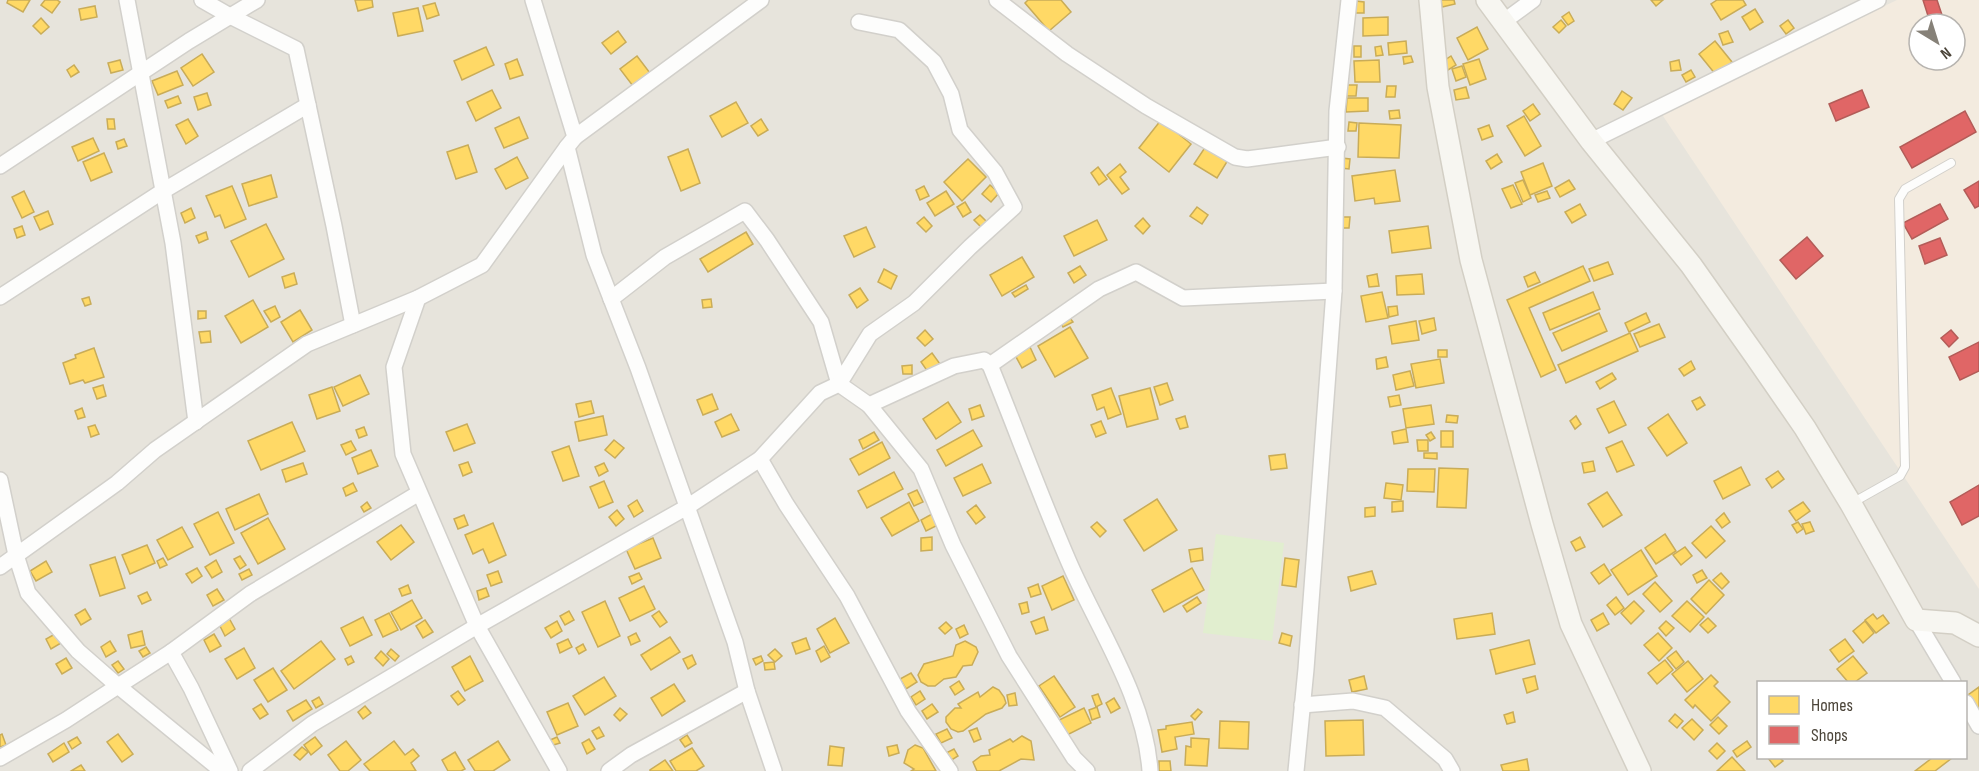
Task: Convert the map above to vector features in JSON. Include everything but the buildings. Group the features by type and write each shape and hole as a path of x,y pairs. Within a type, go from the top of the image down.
{"main road":[{"path":"1430,0 1438,87 1471,260 1542,524 1571,624 1640,771"},
{"path":"1487,0 1592,141 1691,265 1805,428 1916,620 1955,623 1979,636"}],"street":[{"path":"127,0 173,243 196,422"},
{"path":"202,0 296,49 353,324"},
{"path":"0,166 141,72 257,0"},
{"path":"532,0 571,142 594,255 638,368 735,642 747,691 774,771"},
{"path":"0,567 117,483 155,450 307,344 418,298 482,265 571,142 761,0"},
{"path":"997,0 1067,54 1146,106 1235,157 1247,159 1338,147"},
{"path":"1296,771 1334,291 1337,111 1349,0"},
{"path":"1503,22 1533,0"},
{"path":"1592,141 1878,0"},
{"path":"250,771 312,724 477,626 687,507 760,459 820,393 839,384 870,334 914,303 1014,207 995,172 960,130 951,94 934,62 900,30 859,22"},
{"path":"0,297 163,191 308,105"},
{"path":"611,299 665,257 745,211 821,321 839,384 870,405 921,469 953,545 1009,656 1074,758 1086,771"},
{"path":"990,364 1099,289 1136,272 1183,298 1334,291"},
{"path":"418,298 394,367 403,454 477,626 559,771"},
{"path":"870,405 954,366 984,360 990,364 1068,560 1131,693 1148,750 1150,771"},
{"path":"760,459 786,504 847,596 908,711 950,771"},
{"path":"0,480 16,555 28,593 78,651 222,771"},
{"path":"0,758 66,720 171,652 250,594 418,493"},
{"path":"1916,620 1952,681"},
{"path":"171,652 191,688 230,771"},
{"path":"609,771 631,755 747,691"},
{"path":"1302,705 1353,701 1385,708 1445,759 1452,771"},
{"path":"1967,706 1979,726"}],"lane":[{"path":"1851,504 1900,476 1905,467 1899,199 1905,189 1951,163"}],"shaded area":[{"path":"0,0 1979,0 1979,771 0,771"},
{"path":"1897,0 1979,0 1979,589 1661,113"}],"green space":[{"path":"1216,534 1284,543 1272,641 1203,633"}]}
